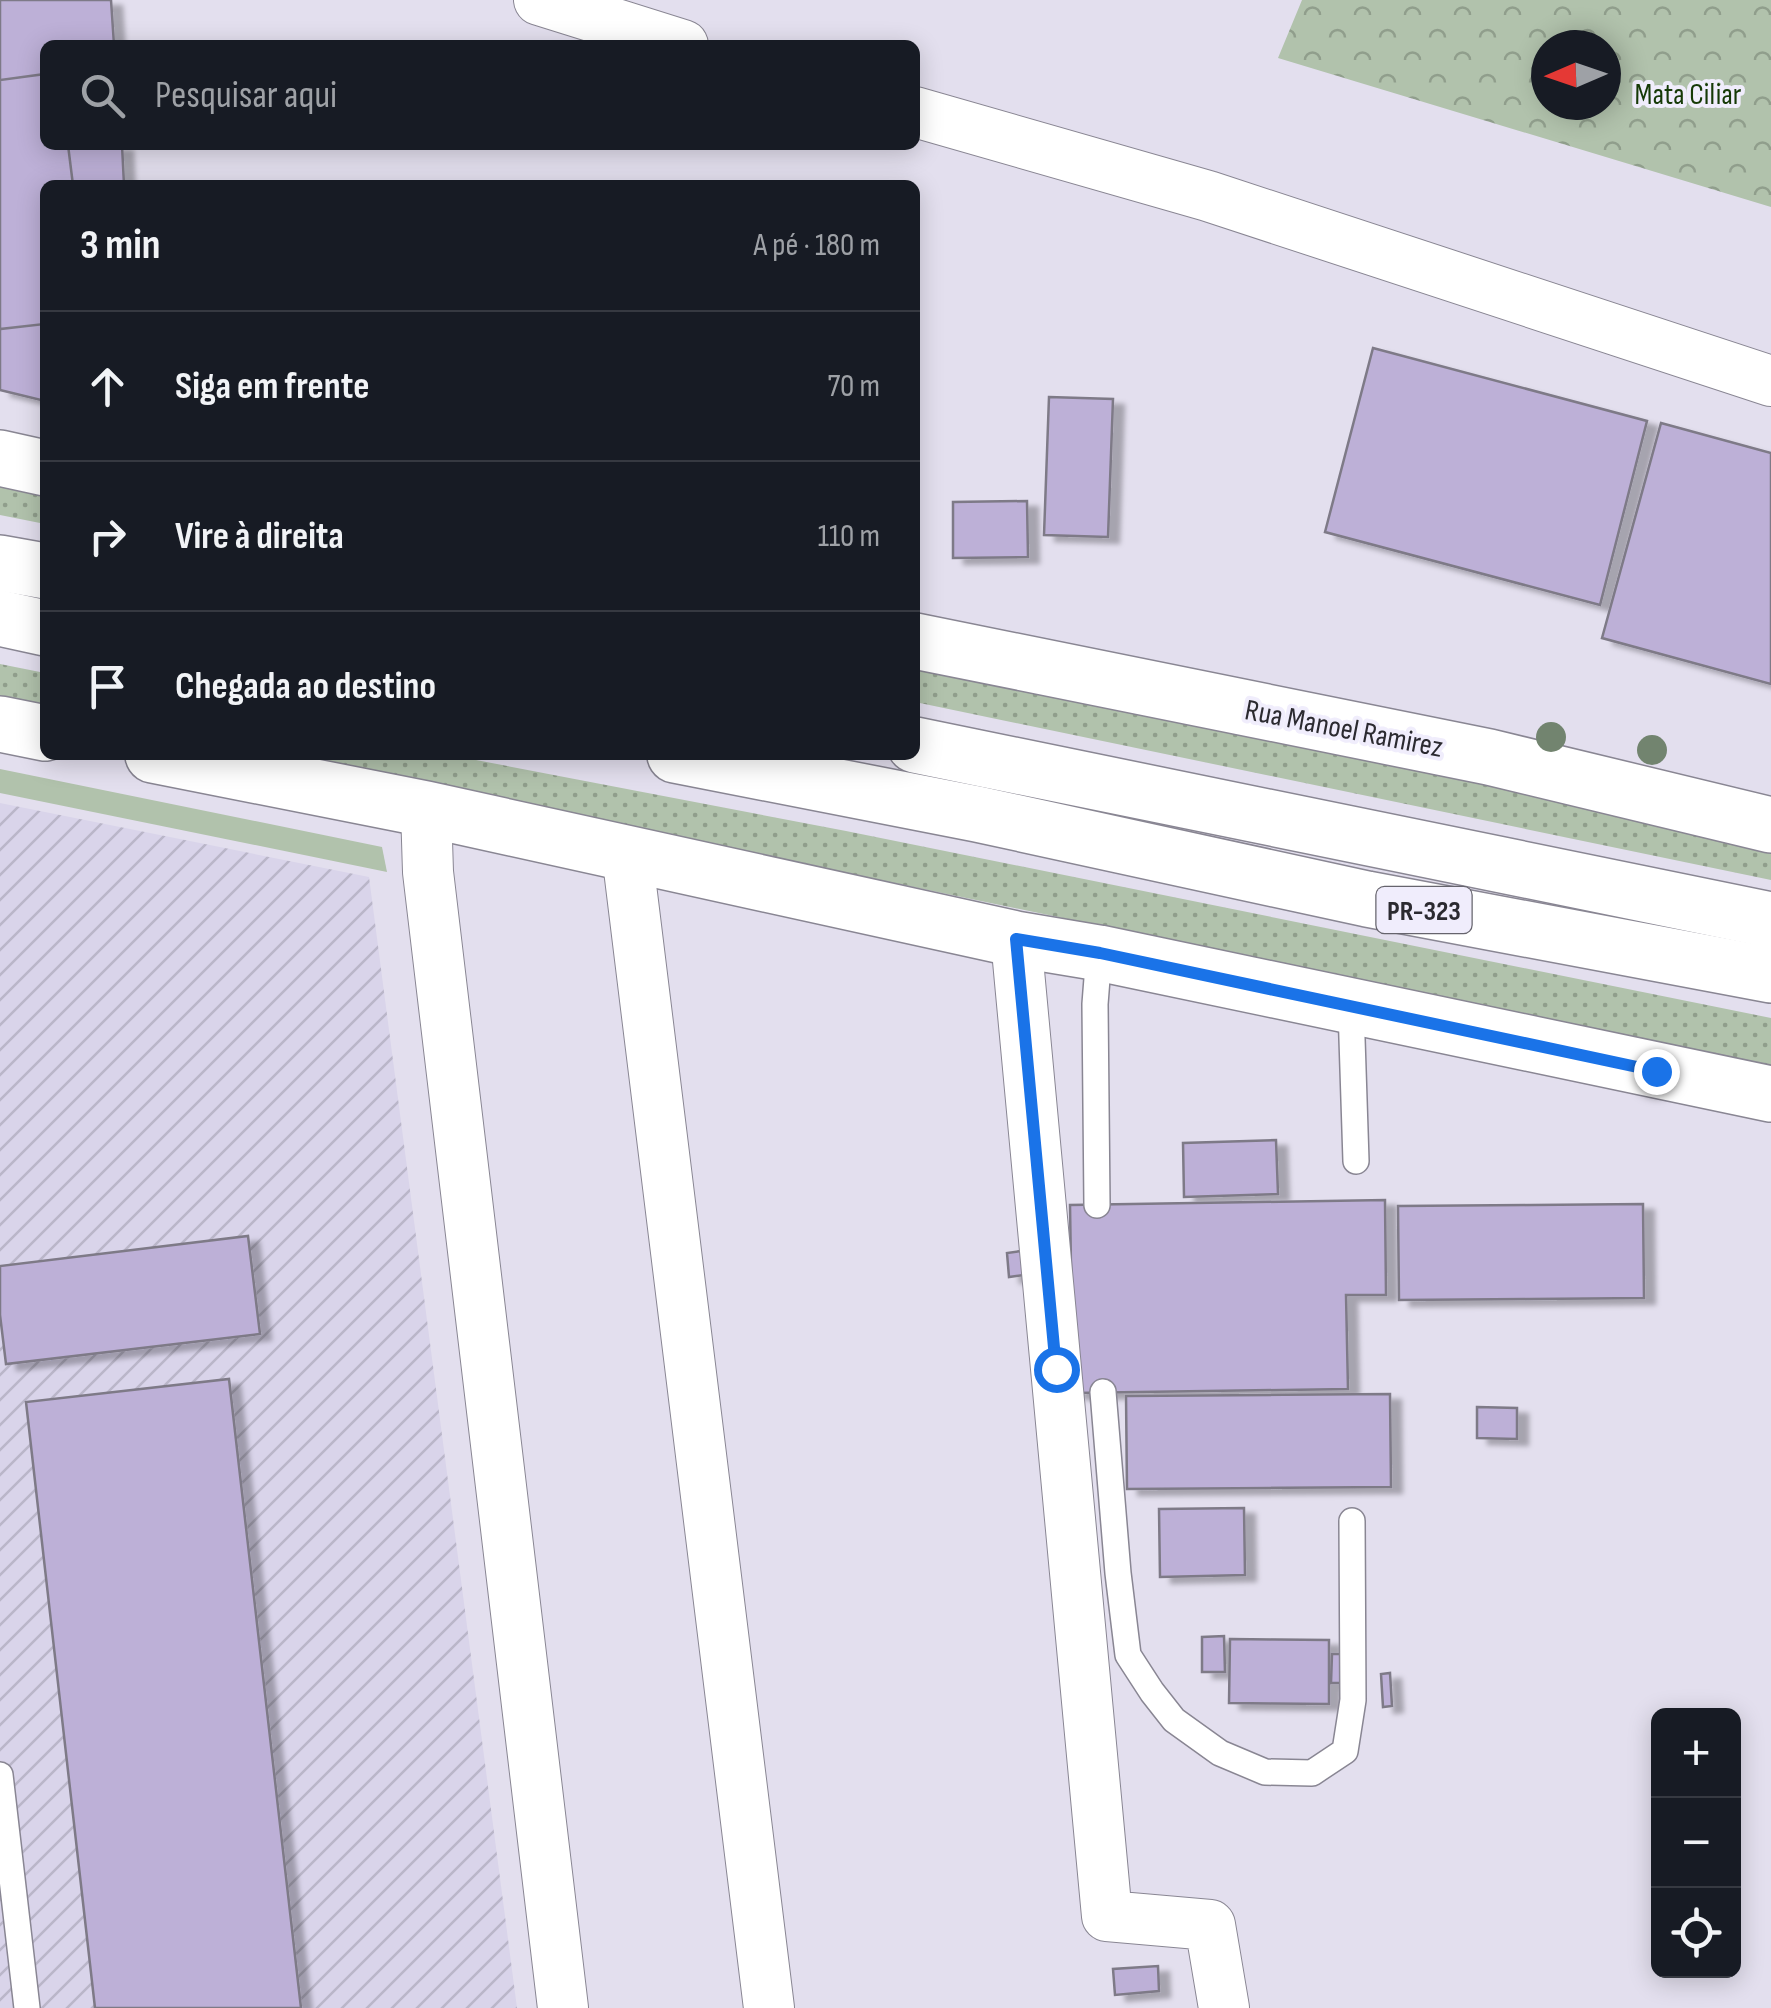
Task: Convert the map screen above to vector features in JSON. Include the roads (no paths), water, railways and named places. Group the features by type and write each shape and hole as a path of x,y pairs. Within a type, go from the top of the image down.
{"main road":[{"path":"0,458 40,467"},
{"path":"0,563 40,570"},
{"path":"0,618 40,627"},
{"name":"Rua Manoel Ramirez","path":"920,642 1489,757 1771,826"},
{"path":"0,724 40,733"},
{"name":"PR-323","path":"920,746 1771,920"},
{"path":"178,760 426,809 1016,939 1100,953 1771,1094"},
{"name":"PR-323","path":"700,760 994,818 1368,899 1771,976"}],"street":[{"path":"539,0 667,40"},
{"path":"920,113 1208,196 1771,381"},
{"path":"426,809 428,872 563,2008"},
{"path":"627,853 769,2008"},
{"path":"1016,939 1107,1916 1210,1925 1224,2008"}],"lane":[{"path":"1097,1205 1095,1004 1100,953"},
{"path":"1351,1008 1356,1161"},
{"path":"1103,1392 1128,1655 1174,1720 1220,1752 1265,1772 1312,1772 1346,1751 1353,1700 1352,1521"},
{"path":"0,1775 27,2008"}],"park label":[{"name":"Mata Ciliar","path":"1688,94"}]}
